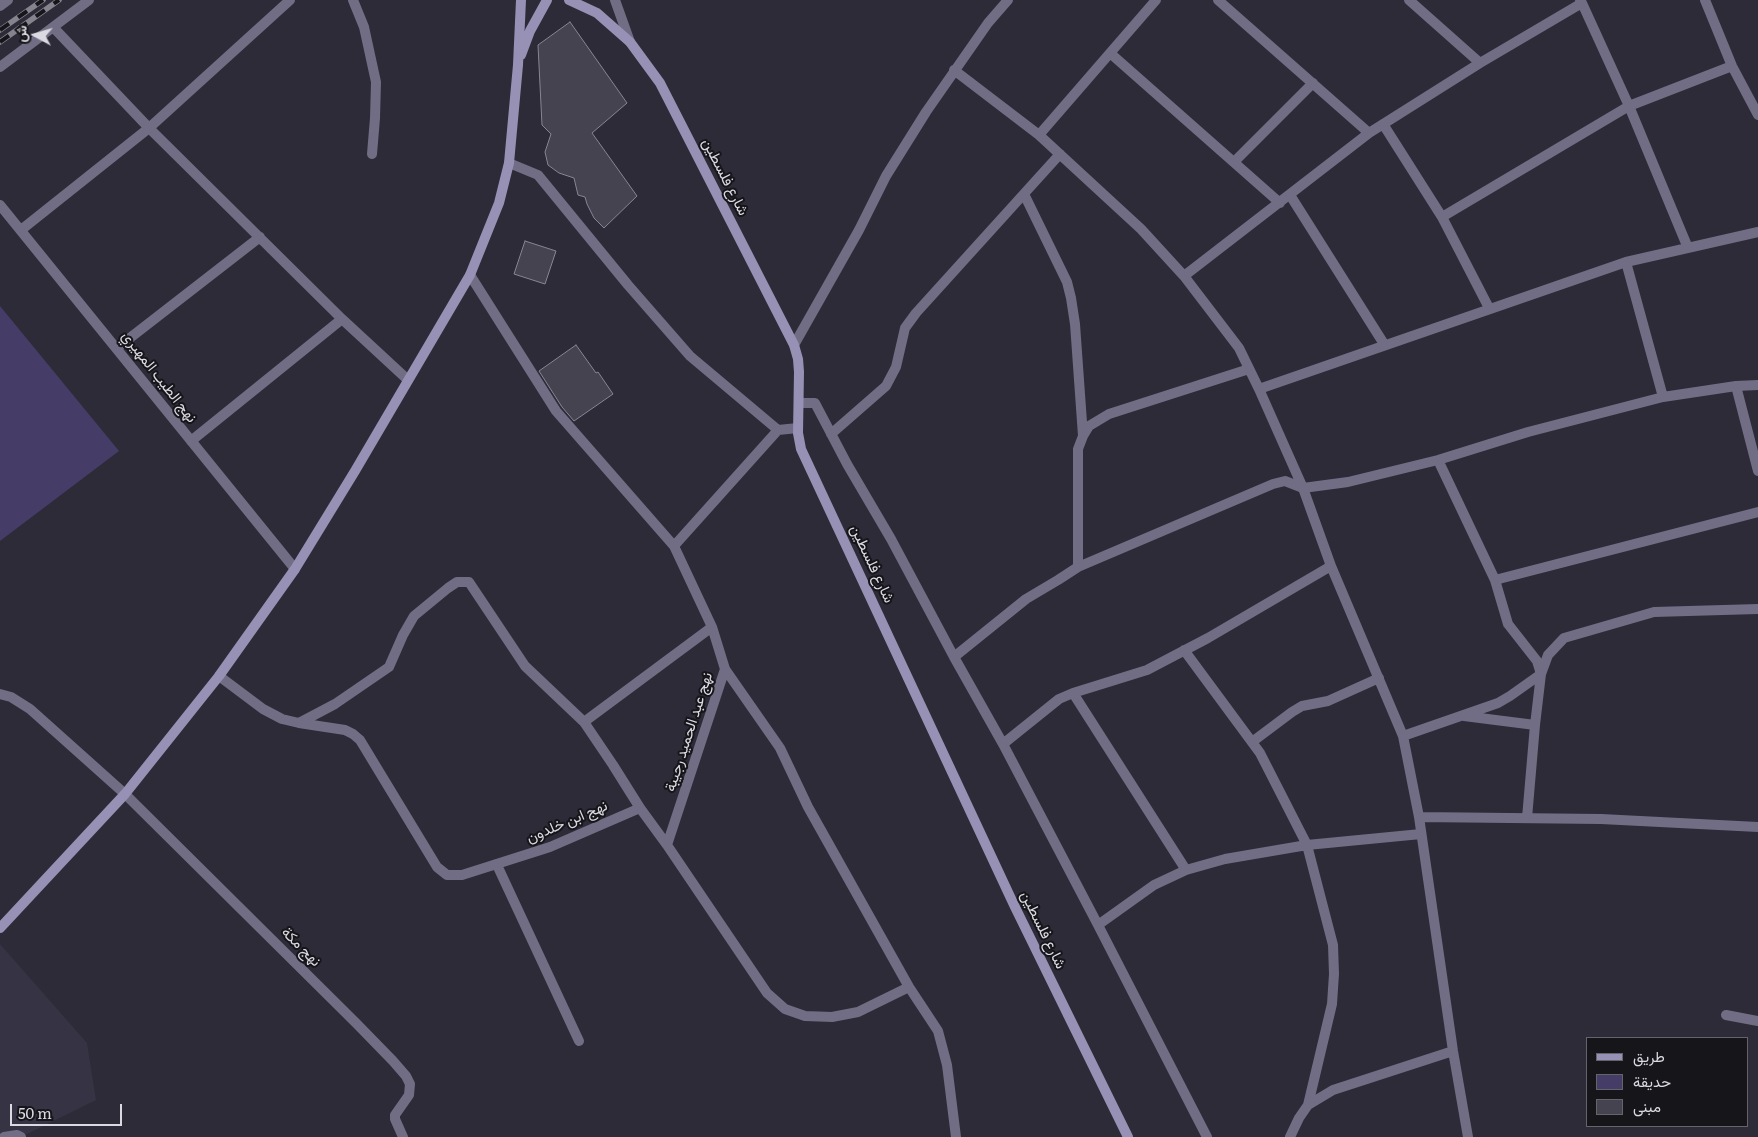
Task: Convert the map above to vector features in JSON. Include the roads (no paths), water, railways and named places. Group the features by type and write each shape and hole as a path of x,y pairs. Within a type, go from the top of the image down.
{"street":[{"path":"0,6 8,0"},
{"path":"0,67 88,0"},
{"path":"21,230 149,128 290,0"},
{"path":"353,0 364,27 376,82 372,154"},
{"path":"0,928 125,794 219,676 295,569 356,471 470,275 500,202 509,163 518,65 521,0"},
{"path":"518,65 530,31 547,0"},
{"path":"568,0 597,13"},
{"path":"592,0 597,13"},
{"path":"615,0 630,42"},
{"path":"794,345 859,230 886,176 954,70 988,23 1008,0"},
{"path":"1039,135 1156,0"},
{"path":"1218,0 1369,133"},
{"path":"1409,0 1480,63"},
{"path":"1705,0 1732,66 1753,94 1758,115"},
{"path":"1184,276 1369,133 1581,2 1629,106 1688,248"},
{"name":"شارع فلسطين","path":"597,13 630,42 660,83 794,345 798,365 798,428 801,449 1014,904 1128,1137"},
{"path":"53,27 149,128 342,319 408,380"},
{"path":"1110,53 1280,203"},
{"path":"1442,217 1629,106 1732,66"},
{"path":"954,70 1039,135 1141,229 1184,276 1238,348 1259,389 1303,488 1330,566 1403,736 1419,816 1453,1051 1468,1137"},
{"path":"1234,162 1313,83"},
{"path":"1383,124 1442,217 1489,308"},
{"path":"831,434 886,386 896,367 905,328 916,313 1060,154"},
{"path":"509,163 538,175 628,285 690,356 778,430"},
{"path":"1024,194 1066,282 1071,298 1075,324 1083,436"},
{"path":"1290,195 1384,344"},
{"name":"نهج الطيب المهيري","path":"0,205 295,569"},
{"path":"1259,389 1384,344 1626,262 1758,232"},
{"path":"117,348 260,237"},
{"path":"1626,262 1663,397"},
{"name":"نهج عبد الحميد رجيبة","path":"470,275 556,411 674,546 712,627 725,669 667,846"},
{"path":"190,441 342,319"},
{"path":"1078,567 1078,449 1089,426 1110,414 1249,369"},
{"path":"954,657 1026,599 1078,567 1273,484 1285,481 1303,488 1348,482 1438,460 1528,432 1663,397 1736,386 1758,385"},
{"path":"1736,386 1758,471"},
{"path":"799,403 815,403 891,539 1003,744 1206,1137"},
{"path":"674,546 778,430 798,428"},
{"path":"1438,460 1495,580 1508,624 1537,661 1541,674"},
{"path":"1495,580 1758,512"},
{"path":"1003,744 1059,699 1147,670 1216,633 1330,566"},
{"path":"299,723 335,704 389,667 403,635 414,616 457,582 469,582 525,666 584,722 640,808 767,993 785,1009 805,1016 832,1017 858,1012 909,987"},
{"path":"1527,818 1541,674 1548,655 1564,638 1654,612 1758,609"},
{"path":"584,722 712,627"},
{"path":"1184,650 1260,753 1307,845 1333,945 1332,1004 1308,1105 1290,1137"},
{"path":"725,669 780,748 808,807 909,987 938,1031 947,1064 956,1137"},
{"path":"1403,736 1504,700 1541,674"},
{"name":"نهج ابن خلدون","path":"219,676 263,709 282,719 345,730 360,740 437,867 447,874 462,875 550,847 640,808"},
{"path":"1252,742 1302,706 1328,701 1379,678"},
{"path":"1073,693 1186,870"},
{"path":"0,694 11,697 30,709 125,794"},
{"path":"1459,716 1535,725"},
{"name":"نهج مكة","path":"125,794 356,1023 406,1076 410,1084 409,1095 395,1115 403,1137"},
{"path":"1419,816 1601,819 1758,827"},
{"path":"1098,925 1154,885 1186,870 1225,859 1307,845 1421,834"},
{"path":"497,865 579,1041"},
{"path":"1726,1015 1758,1021"},
{"path":"1308,1105 1333,1090 1453,1051"},
{"path":"4,1137 17,1135 21,1137"}],"railway":[{"path":"0,30 43,0"},
{"path":"0,42 59,0"}]}
